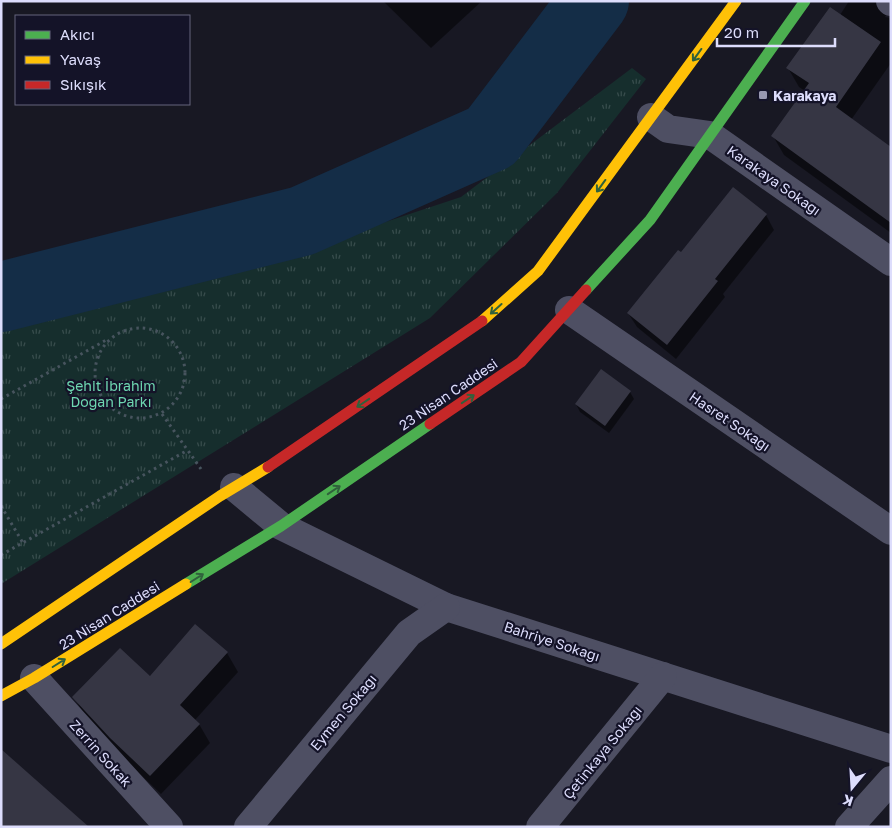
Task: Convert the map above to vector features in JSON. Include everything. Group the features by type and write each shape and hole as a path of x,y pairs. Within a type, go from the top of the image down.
{"street":[{"path":"1,644 227,491 270,466 485,319 538,271 736,1"},
{"name":"23 Nisan Caddesi","path":"1,696 34,678 281,526 522,362 650,220 805,1"},
{"name":"Karakaya Sokağı","path":"651,117 668,129 710,135 891,262"},
{"name":"Hasret Sokağı","path":"569,310 891,531"},
{"name":"Bahriye Sokağı","path":"227,491 281,526 446,607 891,749"},
{"name":"Eymen Sokağı","path":"248,827 408,633 446,607"},
{"name":"Çetinkaya Sokağı","path":"540,827 663,676"},
{"name":"Zerrin Sokak","path":"34,678 169,827"},
{"path":"849,827 891,780"}],"path":[{"path":"1,399 120,332 134,328 150,329 165,335 176,346 183,360 186,375 183,390 174,404 162,414 148,418 133,419 120,414 108,406 99,394 95,380 95,366 99,352 107,341 120,332"},
{"path":"162,414 188,450 227,491"},
{"path":"1,555 188,450"},
{"path":"1,506 23,543"}],"green space":[{"name":"Şehit İbrahim Doğan Parkı","path":"632,68 646,79 557,193 430,318 1,584 1,315 120,280 325,242 461,197"}],"building":[{"path":"830,7 881,42 836,107 891,147 891,223 771,136 809,83 786,68"},
{"path":"733,187 767,214 715,279 718,281 667,345 627,313 678,250 681,252"},
{"path":"601,369 631,391 605,426 575,404"},
{"path":"195,624 228,652 180,705 200,724 150,776 110,738 72,697 120,648 150,676"},
{"path":"1,749 89,827 1,827"}],"waterway":[{"path":"1,297 302,221 491,137 594,1"}],"traffic: fast":[{"path":"586,290 650,220 805,1"},
{"path":"186,584 281,526 430,424"}],"traffic: slow":[{"path":"482,321 538,271 736,1"},
{"path":"1,644 220,496 268,467"},
{"path":"1,696 34,678 186,584"}],"traffic: jam":[{"path":"430,424 521,362 586,290"},
{"path":"268,467 482,321"}],"place":[{"name":"Karakaya","path":"763,95"}]}
